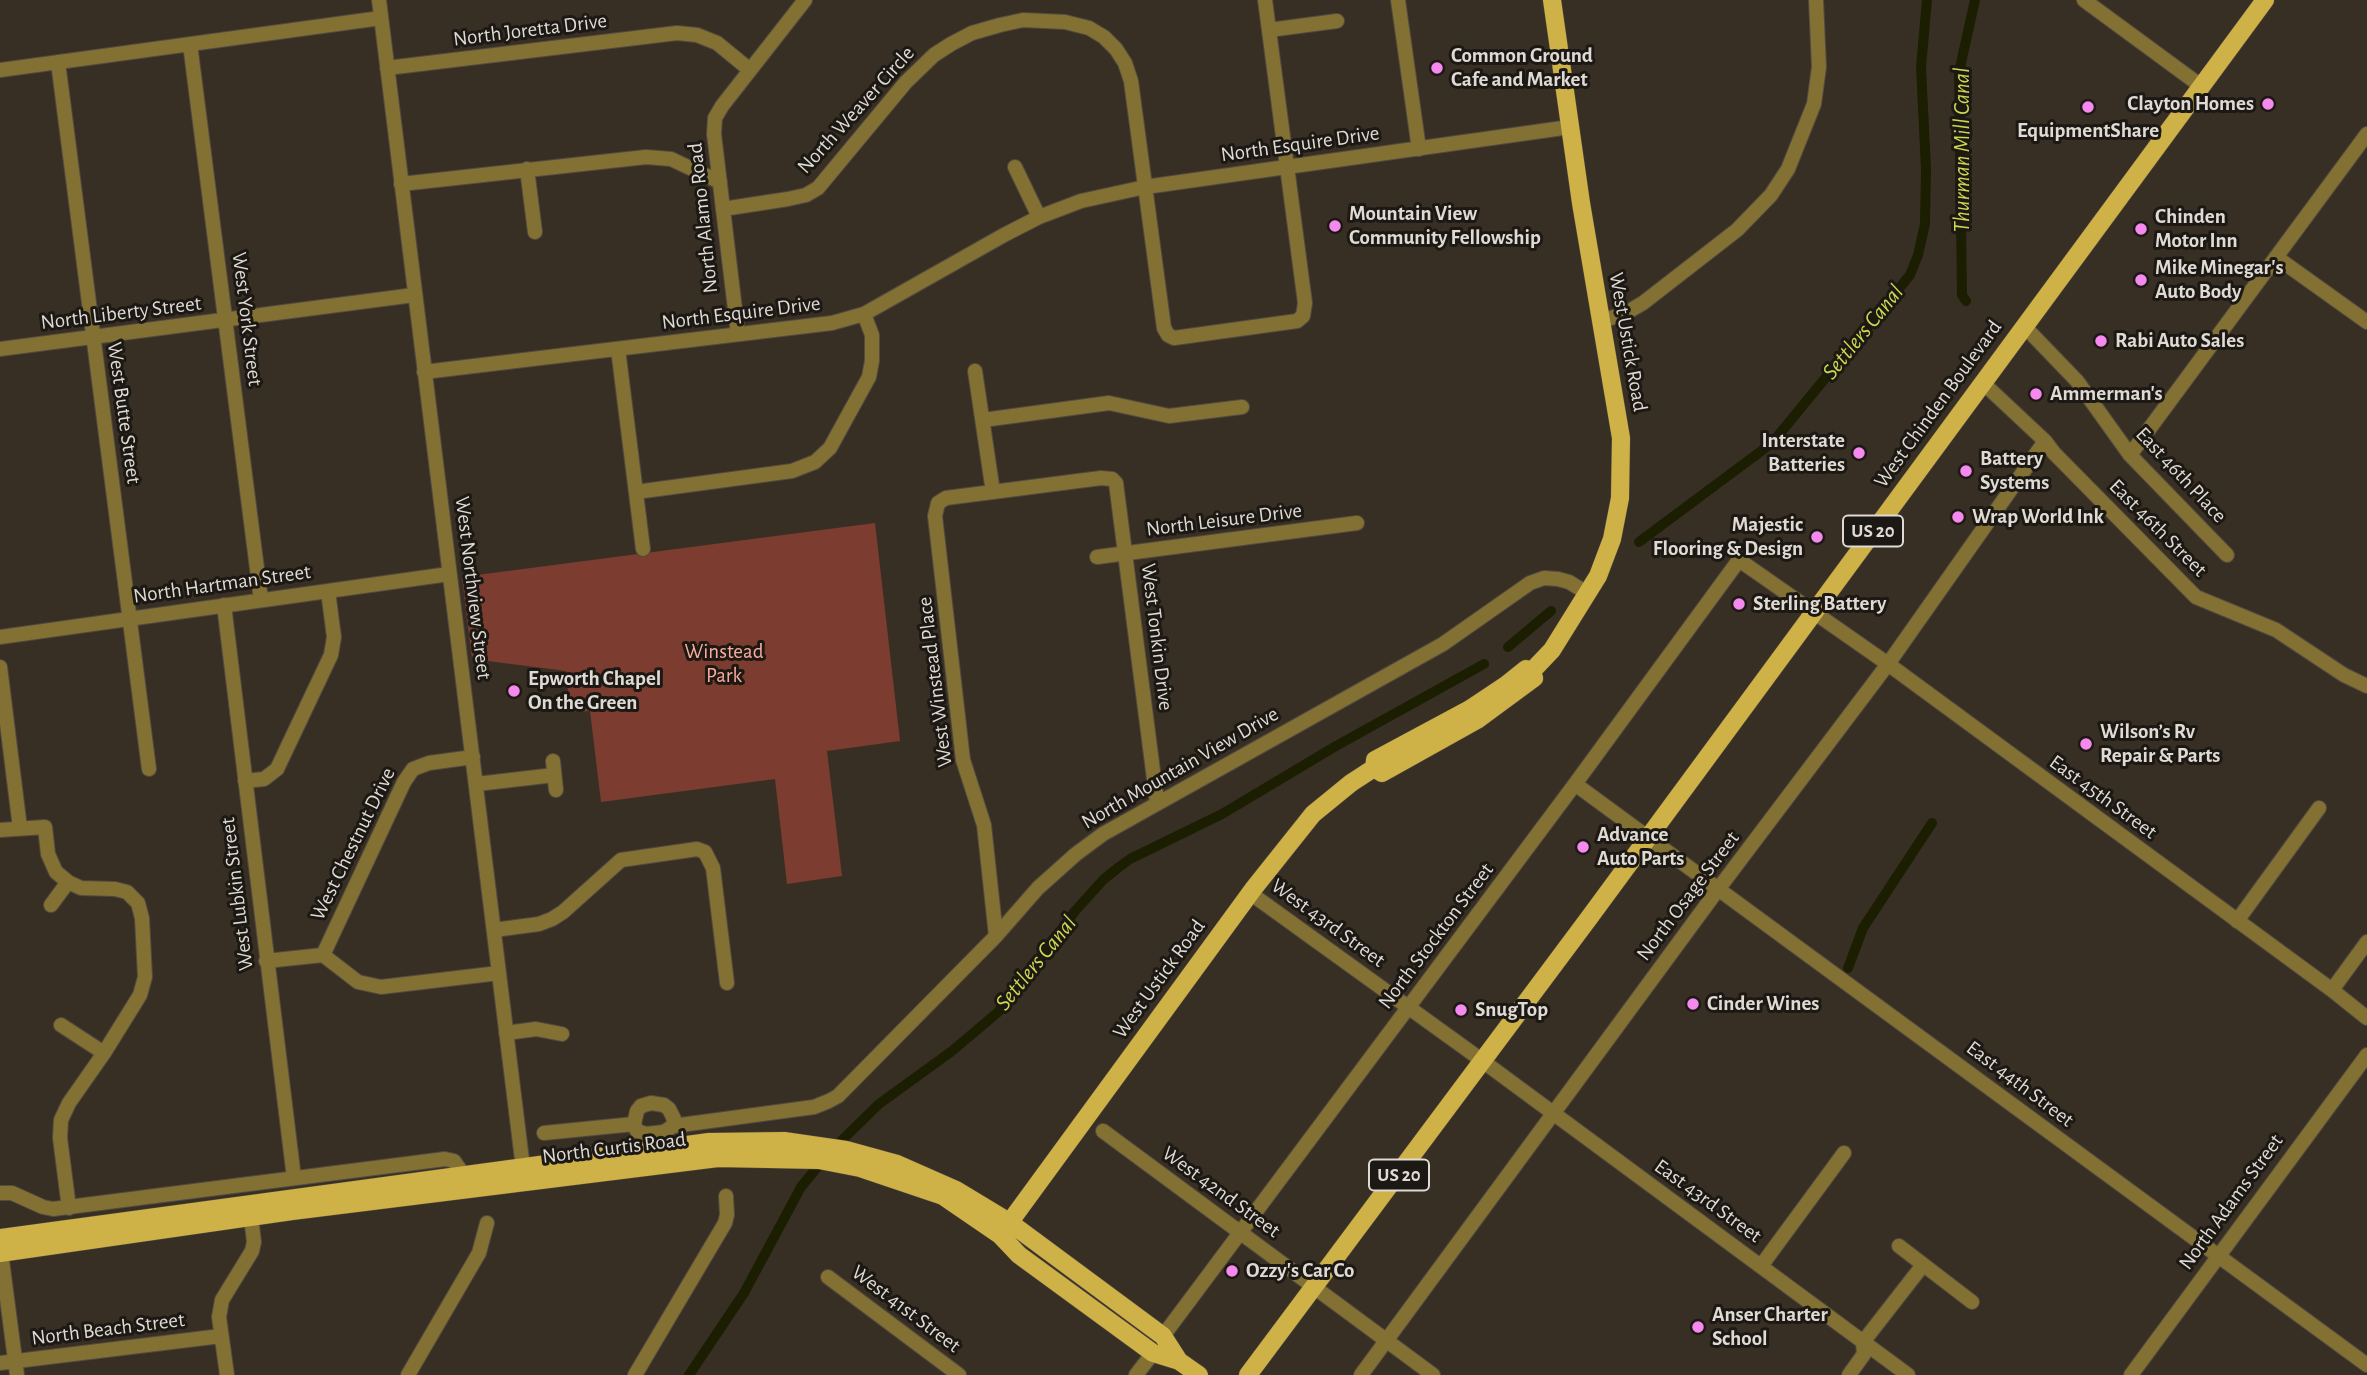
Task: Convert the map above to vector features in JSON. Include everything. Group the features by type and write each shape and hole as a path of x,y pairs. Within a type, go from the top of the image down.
{"main road":[{"name":"West Ustick Road","path":"1005,1229 1250,893 1313,814 1374,768 1375,760 1471,709 1526,669 1532,671 1552,650 1598,576 1612,538 1620,498 1621,438 1581,204 1552,0"},
{"name":"West Chinden Boulevard","path":"1248,1375 1315,1288 2264,0"},
{"name":"North Curtis Road","path":"0,1247 251,1217 524,1174 792,1150 819,1160 861,1161 943,1196 1005,1229 1163,1336 1179,1361"},
{"name":"North Curtis Road","path":"0,1247 463,1174 524,1174"},
{"name":"North Curtis Road","path":"1005,1229 1019,1255 1153,1353 1179,1361 1199,1375"}],"street":[{"name":"West Northview Street","path":"379,0 524,1174"},
{"name":"North Alamo Road","path":"738,334 719,182 715,118 805,0"},
{"path":"1265,0 1287,167"},
{"path":"1398,0 1419,149"},
{"path":"1601,321 1624,314 1643,303 1737,230 1771,195 1788,169 1814,104 1819,66 1816,0"},
{"path":"2084,0 2201,86"},
{"path":"0,70 381,18"},
{"name":"North Weaver Circle","path":"723,209 788,199 806,195 818,188 906,82 934,55 972,33 1023,20 1065,22 1089,29 1104,37 1125,63 1131,82 1164,328 1168,335 1174,338 1187,337 1297,321 1303,316 1305,303 1287,167"},
{"path":"1269,30 1338,21"},
{"name":"North Joretta Drive","path":"387,68 677,33 697,35 717,43 750,70"},
{"name":"West York Street","path":"190,44 261,600"},
{"name":"West Butte Street","path":"58,62 149,769"},
{"name":"North Esquire Drive","path":"424,372 832,323 864,314 1039,217 1081,201 1145,187 1570,127"},
{"path":"2130,455 2367,134"},
{"path":"401,184 646,157 671,159 719,182"},
{"path":"1015,167 1039,217"},
{"path":"527,169 534,232"},
{"path":"2276,257 2367,322"},
{"name":"North Liberty Street","path":"0,349 414,295"},
{"path":"636,492 792,471 815,462 830,448 869,377 872,335 864,314"},
{"name":"East 46th Place","path":"2024,326 2077,381 2130,455 2227,555"},
{"path":"618,349 643,549"},
{"path":"975,371 993,492"},
{"name":"East 46th Street","path":"1982,382 2045,441 2196,597 2276,629 2344,676 2367,686"},
{"path":"983,420 1109,403 1169,416 1242,407"},
{"name":"North Osage Street","path":"1361,1375 1719,888 1888,664 2045,441"},
{"name":"West Tonkin Drive","path":"993,492 1101,478 1112,479 1118,488 1157,802"},
{"name":"West Winstead Place","path":"993,492 946,498 938,503 935,516 963,760 984,825 996,936"},
{"name":"North Leisure Drive","path":"1097,557 1357,523"},
{"name":"East 45th Street","path":"1739,559 1888,664 2367,1018"},
{"name":"North Stockton Street","path":"1163,1336 1575,784 1739,559"},
{"name":"North Hartman Street","path":"0,637 449,574"},
{"name":"North Mountain View Drive","path":"814,1107 838,1096 996,936 1038,888 1103,834 1443,644 1530,583 1544,578 1558,579 1587,593"},
{"path":"245,781 264,779 277,769 331,655 334,636 328,591"},
{"name":"West Lubkin Street","path":"224,605 294,1178"},
{"path":"0,667 20,828"},
{"name":"West Chestnut Drive","path":"323,955 404,782 413,769 429,762 473,757"},
{"path":"477,784 554,768 556,790"},
{"name":"East 44th Street","path":"1575,784 2367,1365"},
{"path":"2237,921 2319,808"},
{"path":"0,830 45,827 48,855 56,872 81,888 127,892 138,903 142,918 145,977 132,1010 69,1103 61,1120 60,1138 69,1208"},
{"path":"494,930 539,924 552,919 621,860 697,849 705,852 713,868 727,983"},
{"path":"51,905 68,882"},
{"name":"West 43rd Street","path":"1250,893 1482,1061"},
{"path":"2332,990 2367,942"},
{"path":"266,961 323,955 358,982 381,987 499,973"},
{"path":"61,1025 104,1053"},
{"path":"506,1033 536,1029 562,1034"},
{"name":"North Adams Street","path":"2131,1375 2367,1055"},
{"name":"East 43rd Street","path":"1482,1061 1908,1375"},
{"name":"North Curtis Road","path":"673,1126 674,1119 669,1109 659,1103 641,1107 637,1111 634,1124 637,1130 646,1134 664,1132 673,1126 814,1107"},
{"name":"North Curtis Road","path":"544,1133 634,1124"},
{"name":"West 42nd Street","path":"1103,1131 1433,1375"},
{"path":"1761,1266 1844,1153"},
{"path":"0,1193 12,1193 43,1207 69,1208 445,1158 454,1161 463,1174"},
{"path":"635,1375 725,1223 726,1196"},
{"path":"227,1375 219,1317 222,1300 252,1251 254,1242 251,1217"},
{"path":"408,1375 480,1253 486,1223"},
{"path":"0,1247 16,1368"},
{"path":"1899,1247 1972,1302"},
{"path":"1849,1375 1864,1354 1863,1342 1923,1265"},
{"name":"West 41st Street","path":"828,1277 959,1375"},
{"name":"North Beach Street","path":"0,1363 16,1368 221,1336"},
{"path":"1136,1375 1153,1353"}],"green space":[{"name":"Winstead Park","path":"875,523 900,741 827,751 842,876 787,884 775,779 601,802 590,711 570,712 566,671 472,659 462,577"}],"waterway":[{"name":"Settlers Canal","path":"1639,542 1772,443 1910,275 1925,224 1926,169 1921,67 1927,0"},
{"name":"Thurman Mill Canal","path":"1966,301 1962,295 1959,72 1975,0"},
{"name":"Settlers Canal","path":"1508,647 1551,611"},
{"name":"Settlers Canal","path":"834,1148 879,1104 952,1051 997,1013 1013,996 1075,911 1104,879 1119,867 1222,814 1336,746 1484,664"},
{"name":"Thurman Mill Canal","path":"1848,968 1863,928 1932,823"},
{"name":"Settlers Canal","path":"689,1375 744,1293 801,1187 824,1159"}],"place":[{"name":"Common Ground Cafe and Market","path":"1437,68"},
{"name":"Clayton Homes","path":"2268,104"},
{"name":"EquipmentShare","path":"2088,107"},
{"name":"Mountain View Community Fellowship","path":"1335,226"},
{"name":"Chinden Motor Inn","path":"2141,229"},
{"name":"Mike Minegar's Auto Body","path":"2141,280"},
{"name":"Rabi Auto Sales","path":"2101,341"},
{"name":"Ammerman's","path":"2036,394"},
{"name":"Interstate Batteries","path":"1859,453"},
{"name":"Battery Systems","path":"1966,471"},
{"name":"Wrap World Ink","path":"1958,517"},
{"name":"Majestic Flooring & Design","path":"1817,537"},
{"name":"Sterling Battery","path":"1739,604"},
{"name":"Epworth Chapel On the Green","path":"514,691"},
{"name":"Wilson’s Rv Repair & Parts","path":"2086,744"},
{"name":"Advance Auto Parts","path":"1583,847"},
{"name":"Cinder Wines","path":"1693,1004"},
{"name":"SnugTop","path":"1461,1010"},
{"name":"Ozzy's Car Co","path":"1232,1271"},
{"name":"Anser Charter School","path":"1698,1327"}]}
